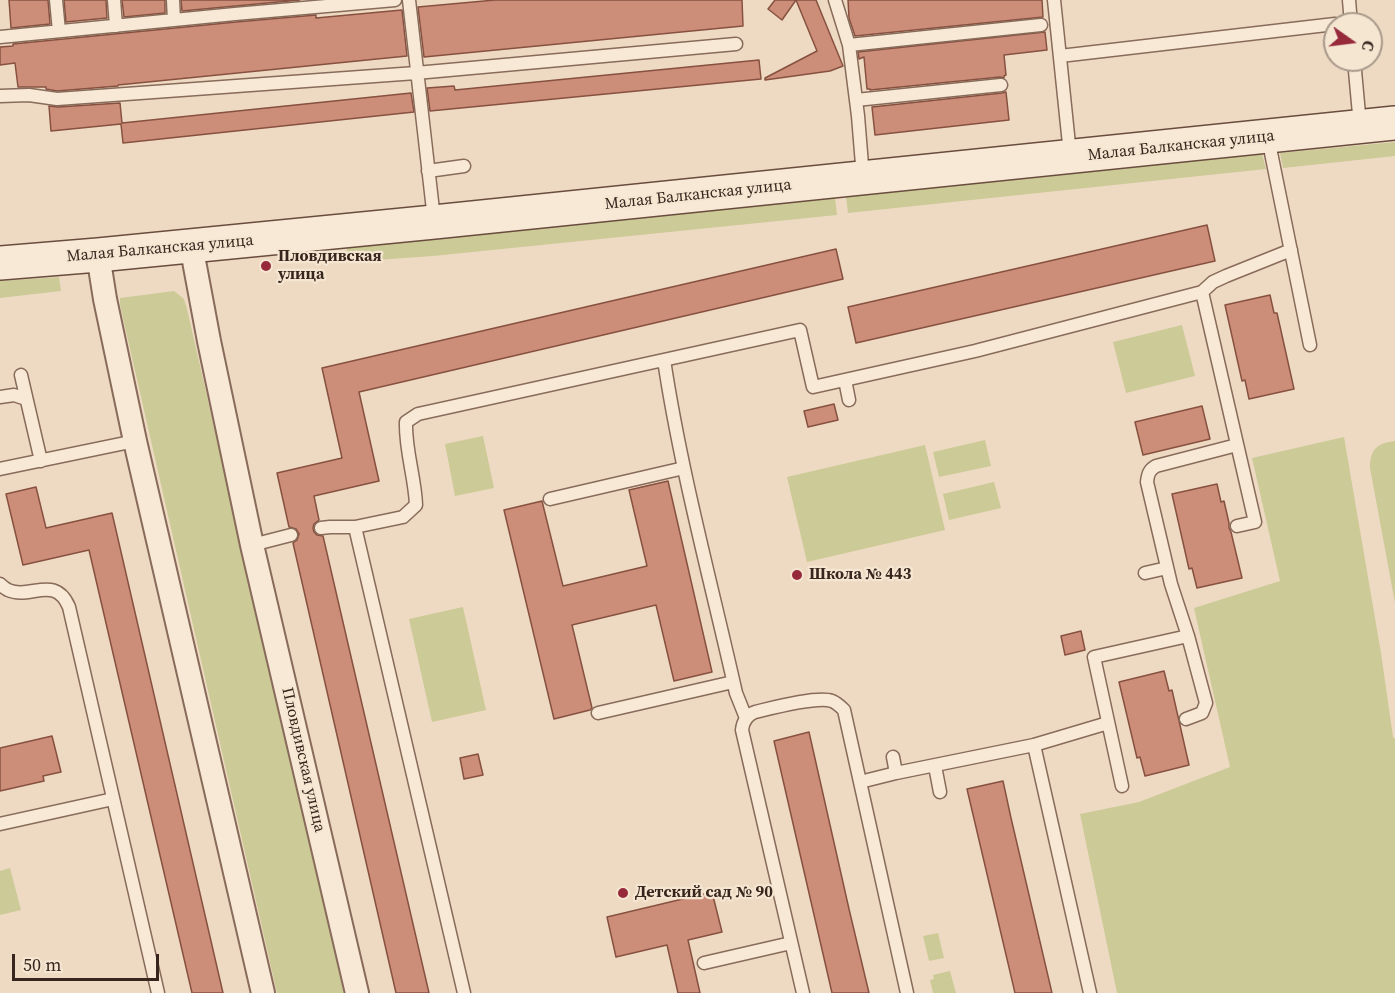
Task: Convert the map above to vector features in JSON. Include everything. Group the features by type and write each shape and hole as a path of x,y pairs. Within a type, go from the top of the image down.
{"street":[{"name":"Малая Балканская улица","path":"0,263 434,222 1395,123"},
{"name":"Пловдивская улица","path":"191,245 208,341 252,545 357,993"},
{"path":"98,255 135,441 263,993"}],"lane":[{"path":"56,0 59,32"},
{"path":"114,0 116,26"},
{"path":"173,0 174,20"},
{"path":"234,0 235,14"},
{"path":"0,37 235,14 292,5 395,0"},
{"path":"409,0 434,222"},
{"path":"835,0 849,45 863,178"},
{"path":"1054,0 1071,157"},
{"path":"849,45 1041,25"},
{"path":"1060,56 1323,26"},
{"path":"0,96 29,95 57,99 416,73 736,44"},
{"path":"1355,72 1360,126"},
{"path":"856,100 1000,85"},
{"path":"1268,137 1310,345"},
{"path":"428,171 464,166"},
{"path":"321,528 355,528 403,517 416,505 416,490 405,439 406,422 418,414 800,330 813,387 975,351 1202,292 1213,282 1291,250"},
{"path":"1202,292 1255,522 1237,526"},
{"path":"664,360 684,468 736,693 746,718"},
{"path":"21,375 41,460"},
{"path":"845,380 849,400"},
{"path":"0,397 14,395 26,399"},
{"path":"0,469 135,441"},
{"path":"1186,719 1202,713 1206,703 1188,636 1170,584 1147,482 1150,469 1156,466 1238,445"},
{"path":"550,499 684,468"},
{"path":"355,528 464,993"},
{"path":"252,545 291,535"},
{"path":"1144,573 1167,568"},
{"path":"2,589 22,593 48,589 62,595 69,607 158,993"},
{"path":"1122,786 1094,657 1188,636"},
{"path":"598,713 734,682"},
{"path":"803,993 742,730 743,723 749,714 817,700 831,700 844,710 907,993"},
{"path":"860,782 1034,746 1108,723"},
{"path":"1034,746 1090,993"},
{"path":"893,757 897,773"},
{"path":"935,766 940,792"},
{"path":"0,824 113,799"},
{"path":"704,963 791,943"}],"shaded area":[{"path":"1395,142 1395,156 1283,168 1280,153"},
{"path":"1262,154 1266,169 848,213 846,197"},
{"path":"835,198 837,215 433,256 348,262 347,248"},
{"path":"59,277 61,291 0,298 0,281"},
{"path":"174,291 184,299 187,309 344,993 277,993 120,305 120,298"},
{"path":"1182,325 1195,376 1126,393 1113,342"},
{"path":"483,436 494,488 455,496 445,444"},
{"path":"1344,437 1395,739 1395,993 1117,993 1080,814 1139,802 1230,767 1194,608 1280,581 1252,458"},
{"path":"985,440 991,466 939,477 933,452"},
{"path":"1395,441 1395,603 1370,468 1371,456 1376,448 1384,443"},
{"path":"925,445 945,530 807,562 787,477"},
{"path":"994,482 1001,508 949,520 943,494"},
{"path":"463,607 486,710 432,722 409,619"},
{"path":"10,868 21,910 0,915 0,871"},
{"path":"938,933 944,958 929,961 923,936"},
{"path":"950,971 956,993 933,993 930,980 934,979 933,975"}],"building":[{"path":"9,0 48,0 50,24 11,28"},
{"path":"64,0 106,0 107,18 66,22"},
{"path":"122,0 165,0 165,13 124,17"},
{"path":"181,0 300,0 182,11"},
{"path":"495,0 742,0 743,26 424,57 418,7"},
{"path":"775,0 796,0 782,20 768,9"},
{"path":"796,0 816,0 843,66 830,71 765,80 817,51"},
{"path":"848,0 1042,0 1043,17 855,36 849,18"},
{"path":"402,10 407,56 57,91 46,89 46,87 18,87 15,63 0,65 0,47 13,46 13,44 316,15 316,18"},
{"path":"1045,32 1047,50 1004,55 1006,75 1004,78 870,90 867,89 864,57 859,59 858,52"},
{"path":"759,60 761,79 430,111 427,88 454,86 455,90"},
{"path":"1006,92 1009,120 875,135 872,107"},
{"path":"411,93 414,112 123,143 121,124 51,131 49,106 120,103 122,123"},
{"path":"1207,225 1215,261 856,343 848,307"},
{"path":"836,249 843,279 359,392 379,481 314,496 319,520 313,528 317,535 323,536 429,993 396,993 293,543 299,534 296,529 289,527 277,473 342,458 322,368"},
{"path":"1270,295 1274,313 1277,313 1294,389 1249,399 1245,380 1242,381 1225,305"},
{"path":"834,404 838,420 808,427 804,411"},
{"path":"1202,406 1210,439 1143,455 1135,422"},
{"path":"668,481 712,672 674,681 656,605 572,625 592,708 554,719 504,510 542,501 563,586 647,566 629,490"},
{"path":"1217,484 1221,502 1224,501 1242,578 1197,588 1192,568 1189,569 1172,494"},
{"path":"36,487 46,528 112,513 223,993 192,993 89,550 23,565 6,494"},
{"path":"1081,631 1085,650 1065,655 1061,636"},
{"path":"1164,671 1169,691 1172,690 1189,765 1145,776 1140,757 1137,758 1119,682"},
{"path":"809,732 869,993 832,993 774,741"},
{"path":"52,736 61,772 43,776 44,781 0,791 0,748"},
{"path":"478,754 483,775 464,779 460,758"},
{"path":"1003,781 1052,993 1015,993 967,789"},
{"path":"712,892 722,932 688,940 700,993 678,993 667,945 616,957 607,917"}],"place":[{"name":"Пловдивская улица","path":"266,266"},
{"name":"Школа № 443","path":"797,575"},
{"name":"Детский сад № 90","path":"623,893"}]}
